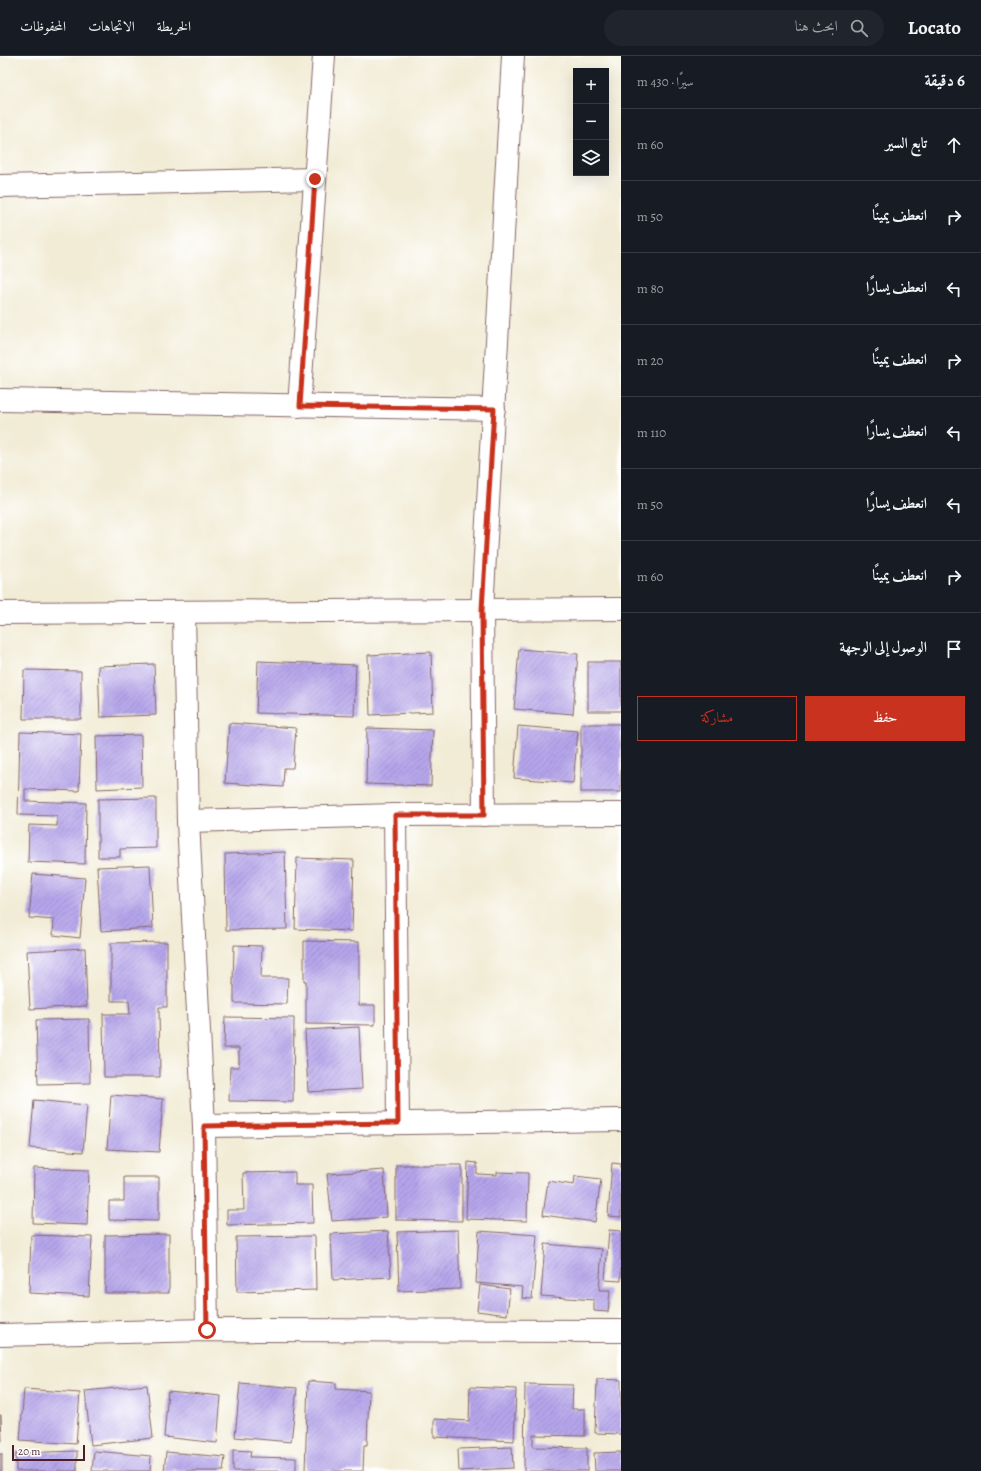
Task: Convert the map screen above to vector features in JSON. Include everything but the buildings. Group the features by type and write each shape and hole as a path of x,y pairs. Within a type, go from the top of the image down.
{"street":[{"path":"300,406 324,56"},
{"path":"484,815 482,610 513,56"},
{"path":"0,186 315,179"},
{"path":"0,400 494,409"},
{"path":"0,613 621,609"},
{"path":"184,612 188,821 204,1126 207,1330"},
{"path":"188,821 395,815 621,814"},
{"path":"395,815 398,1123"},
{"path":"204,1126 621,1120"},
{"path":"0,1335 207,1330 621,1331"}],"route":[{"path":"207,1330 204,1126 398,1123 395,815 484,815 482,610 494,409 300,406 315,179"}]}
